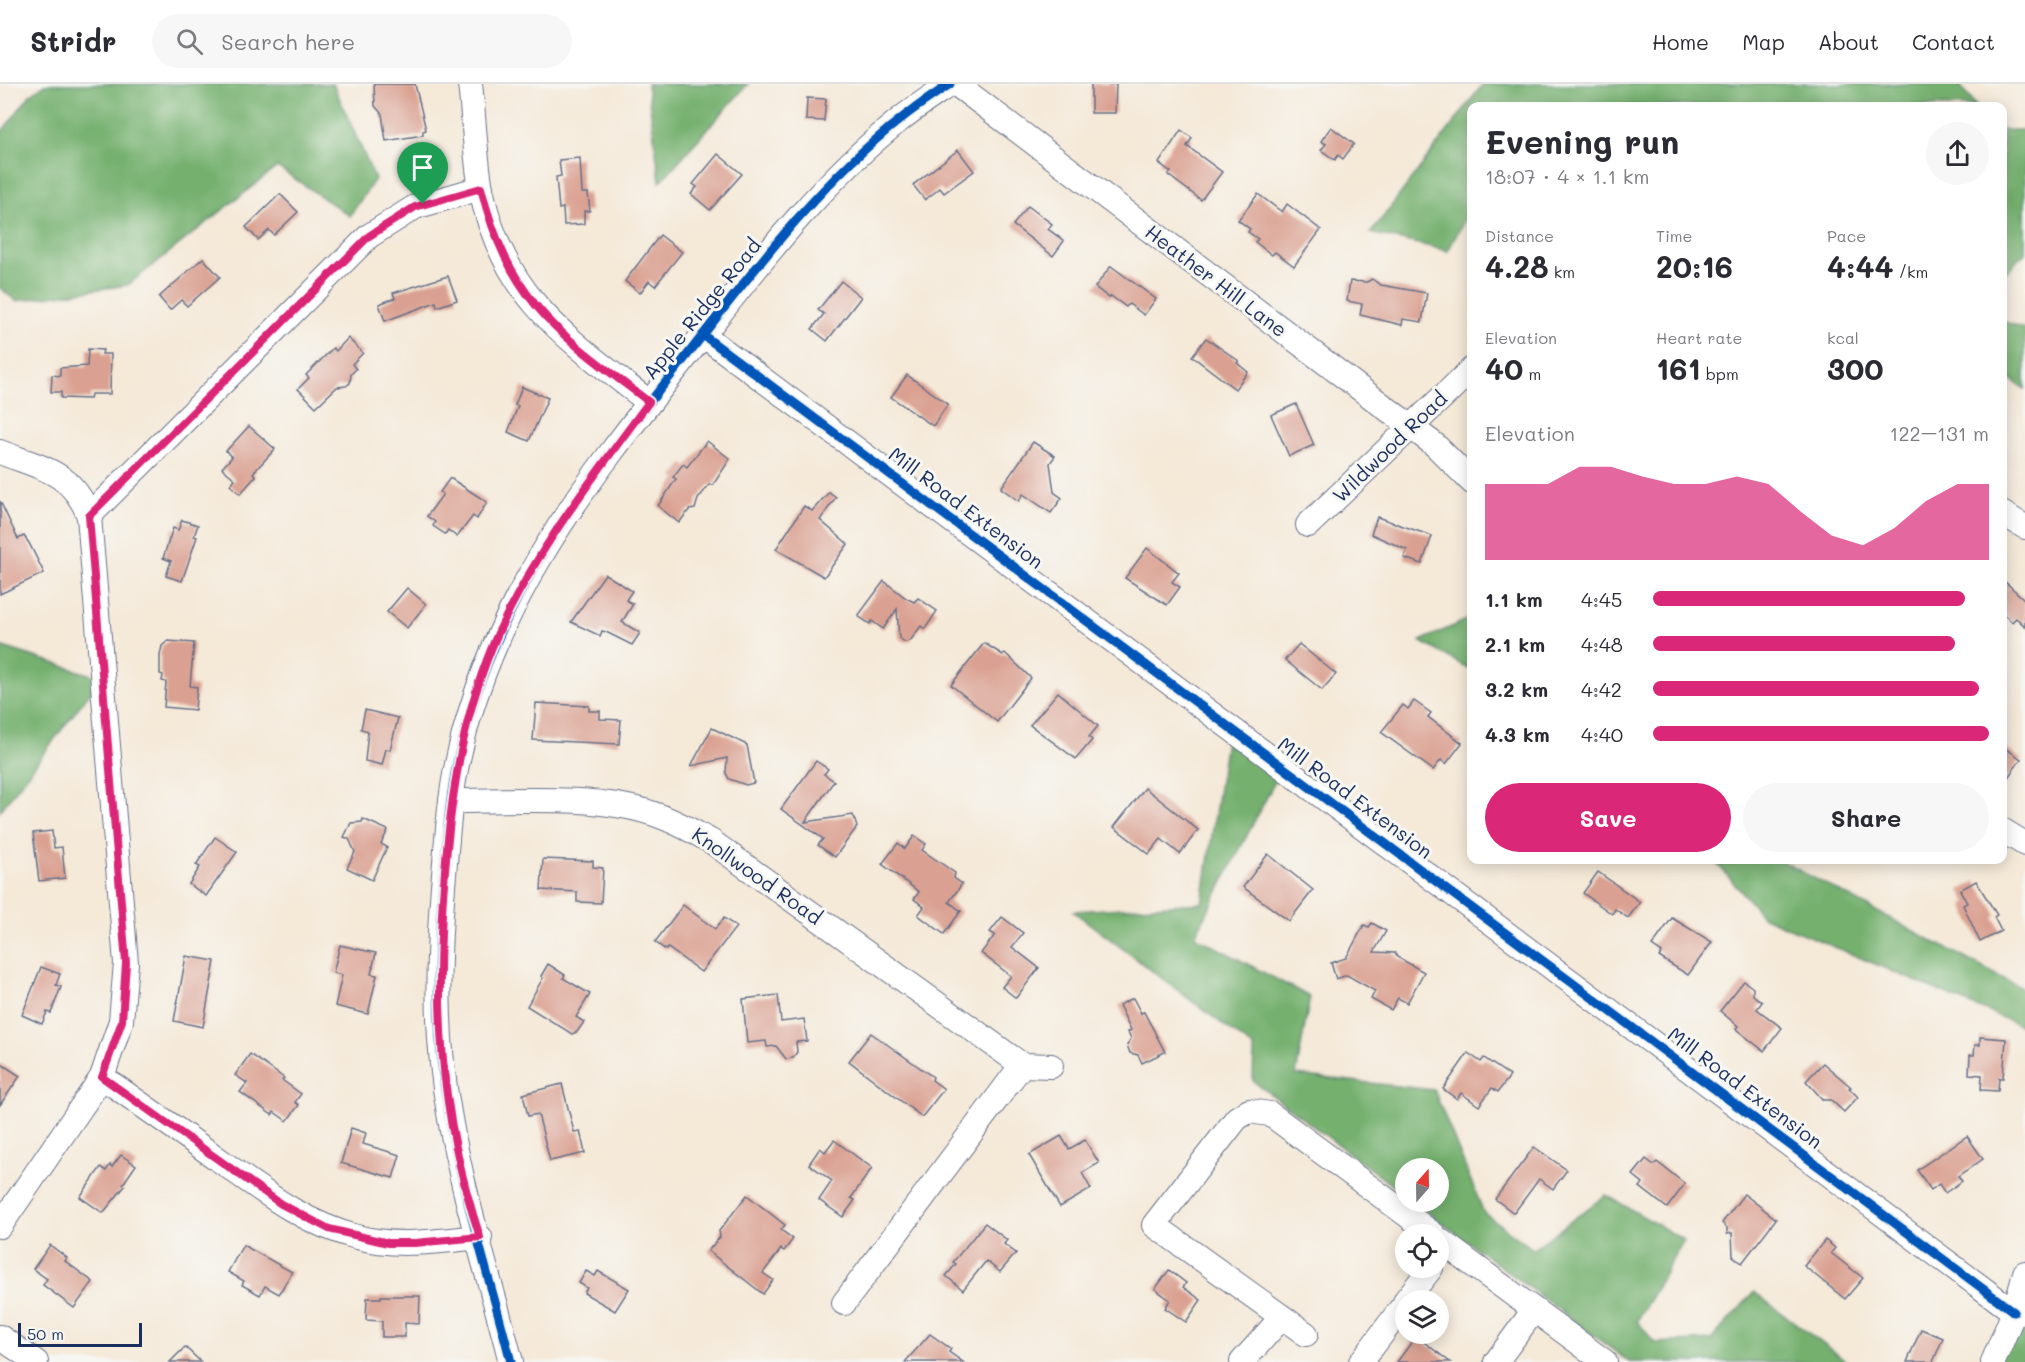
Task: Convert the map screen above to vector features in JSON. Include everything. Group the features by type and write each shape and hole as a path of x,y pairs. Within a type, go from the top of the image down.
{"street":[{"path":"470,84 481,188 501,251 533,304 565,337 649,402"},
{"name":"Apple Ridge Road","path":"511,1362 459,1164 448,1110 440,1044 439,945 451,801 460,747 478,685 498,634 517,595 586,485 649,402 835,179 901,118 950,84"},
{"name":"Heather Hill Lane","path":"956,84 1435,445 1467,477"},
{"path":"89,516 369,236 415,207 481,188"},
{"name":"Mill Road Extension","path":"703,335 2014,1312"},
{"name":"Wildwood Road","path":"1308,525 1467,374"},
{"path":"0,453 60,475 74,487 89,516 126,963 122,1021 102,1077 0,1226"},
{"path":"2007,516 2025,527"},
{"name":"Knollwood Road","path":"451,801 596,803 653,813 684,826 712,842 1022,1065"},
{"path":"2007,833 2025,844"},
{"path":"844,1303 1022,1065 1051,1066"},
{"path":"102,1077 281,1204 329,1229 388,1243 480,1237"},
{"path":"1306,1334 1154,1225 1237,1118 1249,1111 1270,1114 1413,1224"},
{"path":"1449,1251 1605,1362"},
{"path":"1994,1362 2014,1312 2025,1273"},
{"path":"1414,1290 1423,1278"},
{"path":"1496,1362 1534,1310"},
{"path":"1360,1362 1395,1316"},
{"path":"1242,1362 1282,1317"},
{"path":"0,1337 33,1361"}],"green space":[{"path":"45,84 333,84 375,179 350,216 277,167 128,285 16,301 0,288 0,134 30,95"},
{"path":"647,84 748,84 660,182"},
{"path":"1483,84 1959,84 1973,102 1469,102"},
{"path":"1467,105 1467,215 1448,251 1371,233"},
{"path":"2007,130 2025,130 2025,253 2007,271"},
{"path":"2007,323 2025,329 2025,389 2007,377"},
{"path":"1467,620 1467,668 1420,641"},
{"path":"0,646 101,678 0,811"},
{"path":"1228,726 1283,766 1195,936 1310,997 1296,1075 1434,1090 1484,1213 1533,1249 1606,1195 1684,1240 1637,1321 1655,1343 1711,1340 1754,1292 1847,1362 1629,1362 1449,1228 1449,1224 1444,1224 1427,1212 1449,1212 1449,1158 1395,1158 1395,1188 1253,1081 1254,1048 1073,911 1202,903"},
{"path":"1717,864 1788,864 2025,990 2025,1034 2022,1026 1763,917"},
{"path":"2025,1316 2025,1362 1984,1362"}],"building":[{"path":"374,84 415,84 426,130 423,131 423,135 386,141 382,114 375,106"},
{"path":"1091,84 1116,84 1115,113 1091,113"},
{"path":"807,98 826,99 824,121 806,120"},
{"path":"1331,127 1354,144 1343,159 1338,155 1335,160 1321,150 1326,144 1321,141"},
{"path":"1181,130 1192,138 1187,146 1222,172 1201,200 1168,175 1171,172 1159,163"},
{"path":"958,150 974,171 944,193 940,188 925,200 913,185"},
{"path":"718,154 742,174 710,210 691,194 697,187 693,184"},
{"path":"580,158 582,193 588,193 590,211 584,211 584,224 564,225 563,208 559,209 556,177 561,176 559,160"},
{"path":"280,194 298,212 274,235 269,230 258,240 246,227"},
{"path":"1258,194 1282,212 1287,204 1321,230 1294,266 1275,252 1272,255 1255,242 1258,239 1248,232 1250,229 1238,220"},
{"path":"1028,206 1052,224 1048,229 1064,241 1053,256 1013,225"},
{"path":"660,235 682,252 655,286 649,281 640,293 625,281"},
{"path":"203,258 220,277 187,306 181,300 170,310 159,297"},
{"path":"1111,266 1156,299 1144,315 1129,304 1126,307 1111,296 1109,298 1095,287"},
{"path":"448,276 457,300 437,307 436,302 385,321 379,304 395,298 393,293"},
{"path":"1372,279 1381,285 1427,293 1422,322 1403,319 1402,325 1360,315 1362,304 1347,301 1350,281 1367,282"},
{"path":"841,281 861,297 827,341 812,329 824,314 818,310"},
{"path":"348,338 363,353 352,364 356,369 351,374 350,383 337,387 316,407 298,389 309,378 306,375 333,348 336,351"},
{"path":"1206,338 1239,361 1237,363 1248,372 1235,389 1192,356"},
{"path":"88,349 103,350 102,354 111,354 110,394 91,394 90,399 61,398 61,392 51,392 52,375 60,376 60,368 87,366"},
{"path":"907,375 948,404 933,426 891,397"},
{"path":"522,387 548,398 529,441 508,432 518,406 515,405"},
{"path":"1296,404 1314,445 1289,456 1271,415"},
{"path":"249,426 275,449 253,473 256,476 240,494 230,485 235,479 222,468 232,457 226,451"},
{"path":"707,441 730,459 713,485 709,485 698,499 695,509 689,510 679,523 658,506 676,479 673,477 683,464 687,467"},
{"path":"1033,442 1055,456 1050,463 1054,492 1062,498 1051,513 1023,494 1019,501 1001,488"},
{"path":"450,478 487,502 477,519 473,516 457,537 448,530 445,534 433,526 435,522 427,516 443,494 440,492"},
{"path":"829,492 836,497 820,520 848,544 824,577 776,549 804,506 812,511"},
{"path":"0,501 18,539 24,536 44,573 0,594"},
{"path":"1377,517 1432,536 1422,564 1404,558 1407,550 1371,534"},
{"path":"182,520 198,525 194,536 197,537 182,581 166,576 171,561 163,558 173,528 178,530"},
{"path":"1147,548 1179,573 1172,582 1180,587 1167,605 1125,578"},
{"path":"605,574 632,591 626,600 633,604 622,622 640,633 632,645 606,632 602,631 600,636 571,622"},
{"path":"884,581 906,598 914,602 918,598 937,611 925,629 921,626 910,641 905,642 899,638 897,609 883,629 872,621 870,624 858,616"},
{"path":"2007,584 2025,600 2025,626 2016,618 2012,622 2007,618"},
{"path":"407,588 426,604 407,628 387,612"},
{"path":"168,641 194,643 190,686 197,687 195,710 164,707 166,682 162,681 163,675 160,674 160,655 162,646"},
{"path":"984,643 1003,655 1005,653 1031,678 997,722 951,685"},
{"path":"1299,644 1336,674 1322,690 1285,660"},
{"path":"1058,692 1098,726 1089,737 1092,740 1076,759 1030,725"},
{"path":"1414,701 1431,713 1428,717 1462,743 1446,764 1441,760 1433,770 1381,732 1403,705 1408,709"},
{"path":"536,703 589,706 589,711 600,711 600,719 621,720 619,744 533,740"},
{"path":"365,710 398,718 390,750 386,749 382,765 365,761 368,731 361,729"},
{"path":"712,728 747,745 754,783 746,785 729,779 726,773 727,758 691,766"},
{"path":"2007,749 2021,759 2007,779"},
{"path":"816,761 828,769 824,774 834,781 805,822 853,815 857,827 835,857 818,845 823,839 781,809"},
{"path":"1145,788 1198,830 1180,854 1161,839 1149,854 1114,827"},
{"path":"363,819 388,830 381,844 387,847 372,880 347,868 355,852 349,839 344,837 351,823 362,822"},
{"path":"52,831 54,848 62,847 65,878 39,881 33,833"},
{"path":"914,836 926,844 922,850 955,873 954,878 962,884 949,902 961,911 944,934 918,915 924,907 914,899 919,892 882,864 898,843 905,849"},
{"path":"215,837 237,852 206,896 189,884 200,867 196,865"},
{"path":"1268,854 1313,890 1289,921 1243,887"},
{"path":"543,859 593,861 593,867 603,868 601,903 577,902 577,892 541,890"},
{"path":"1598,872 1640,902 1628,918 1615,909 1612,914 1583,893"},
{"path":"1976,881 1997,915 1994,917 2001,931 1980,942 1963,905 1967,903 1960,890"},
{"path":"683,905 715,929 724,918 736,927 701,972 668,948 666,950 655,942"},
{"path":"1002,917 1023,933 1012,947 1039,968 1016,998 1002,987 1011,976 981,953 995,935 990,932"},
{"path":"1672,918 1712,942 1688,975 1659,957 1662,953 1652,946"},
{"path":"1372,923 1386,931 1374,952 1395,953 1397,957 1424,972 1407,1003 1398,998 1391,1010 1371,999 1375,991 1347,975 1336,979 1331,963 1346,958 1364,925 1369,927"},
{"path":"340,945 376,953 371,974 377,975 368,1014 335,1006 342,975 333,973"},
{"path":"186,956 215,961 203,1027 174,1021"},
{"path":"548,964 565,975 563,978 590,994 576,1017 584,1022 577,1032 572,1034 527,1006"},
{"path":"41,967 60,974 56,985 61,987 51,1013 47,1012 42,1024 22,1015"},
{"path":"1744,981 1753,988 1753,995 1762,1002 1757,1009 1782,1028 1764,1051 1736,1029 1738,1026 1720,1011"},
{"path":"778,995 781,1022 804,1019 807,1041 796,1042 797,1052 793,1058 786,1059 776,1046 767,1047 766,1041 747,1043 743,999"},
{"path":"1133,998 1141,1013 1144,1012 1165,1052 1142,1063 1138,1055 1130,1053 1127,1045 1131,1038 1128,1032 1131,1030 1119,1005"},
{"path":"871,1033 933,1077 932,1080 944,1089 922,1117 849,1061"},
{"path":"1980,1037 2006,1039 2003,1078 1999,1078 1998,1091 1981,1090 1982,1075 1969,1074 1970,1055 1974,1055 1975,1045 1980,1045"},
{"path":"1468,1053 1481,1062 1484,1058 1510,1076 1498,1092 1492,1088 1479,1106 1461,1093 1457,1099 1443,1089"},
{"path":"250,1054 284,1078 282,1080 301,1094 295,1102 299,1105 287,1121 274,1112 272,1115 240,1092 247,1083 235,1075"},
{"path":"0,1063 20,1076 0,1105"},
{"path":"1823,1063 1851,1087 1849,1088 1858,1097 1844,1112 1831,1100 1823,1100 1806,1081"},
{"path":"562,1084 574,1132 580,1131 585,1153 550,1161 538,1114 528,1116 523,1094"},
{"path":"351,1128 366,1133 363,1144 400,1155 393,1178 341,1163"},
{"path":"1061,1136 1069,1149 1085,1140 1099,1163 1082,1173 1091,1189 1060,1207 1029,1155"},
{"path":"1967,1136 1983,1159 1958,1176 1962,1181 1945,1193 1939,1184 1931,1190 1917,1170"},
{"path":"834,1140 872,1168 851,1198 855,1200 843,1217 819,1200 832,1181 809,1164 820,1148 825,1152"},
{"path":"1534,1147 1567,1170 1553,1189 1539,1179 1514,1213 1495,1199"},
{"path":"121,1155 136,1165 123,1184 125,1186 103,1213 80,1197 101,1167 106,1171"},
{"path":"1646,1159 1654,1165 1657,1162 1685,1184 1667,1208 1640,1187 1643,1183 1633,1175"},
{"path":"1744,1194 1776,1219 1742,1263 1733,1256 1732,1233 1727,1234 1727,1228 1722,1223"},
{"path":"747,1195 785,1225 781,1230 793,1239 784,1251 781,1249 763,1273 773,1280 763,1294 708,1251 720,1237 719,1231"},
{"path":"985,1223 1007,1240 1004,1244 1016,1253 1000,1272 986,1261 963,1290 946,1276 956,1264 953,1262"},
{"path":"1825,1240 1835,1248 1831,1253 1863,1278 1845,1299 1804,1266"},
{"path":"50,1245 67,1258 65,1261 93,1282 74,1308 43,1285 47,1279 33,1269"},
{"path":"243,1245 292,1272 279,1294 265,1286 260,1295 242,1285 244,1281 228,1272"},
{"path":"1169,1270 1186,1283 1183,1287 1201,1300 1186,1322 1165,1308 1170,1300 1155,1289"},
{"path":"586,1271 595,1276 598,1271 629,1289 615,1311 584,1293 587,1288 579,1283"},
{"path":"381,1296 420,1296 419,1324 405,1323 405,1337 382,1337 382,1321 366,1320 367,1298 381,1298"},
{"path":"1921,1329 1943,1338 1933,1362 1907,1362"},
{"path":"930,1334 951,1349 949,1352 963,1362 905,1362"},
{"path":"1410,1344 1426,1344 1450,1362 1397,1362"},
{"path":"185,1347 201,1362 170,1362"}],"cycle path":[{"path":"511,1362 469,1207 455,1144 444,1085 439,1028 439,943 449,820 459,755 475,699 495,645 519,595 547,546 577,499 645,408 784,234 812,203 871,144 950,84"},
{"path":"703,335 2014,1312"}],"route":[{"path":"481,188 489,222 501,251 515,279 533,304 554,328 649,402 586,485 538,557 517,595 482,675 468,716 458,758 451,801 439,945 438,1000 441,1055 448,1110 459,1164 480,1237 388,1243 358,1238 304,1218 102,1077 122,1021 126,990 126,963 89,516 369,236 391,220 423,204 481,188"}]}
